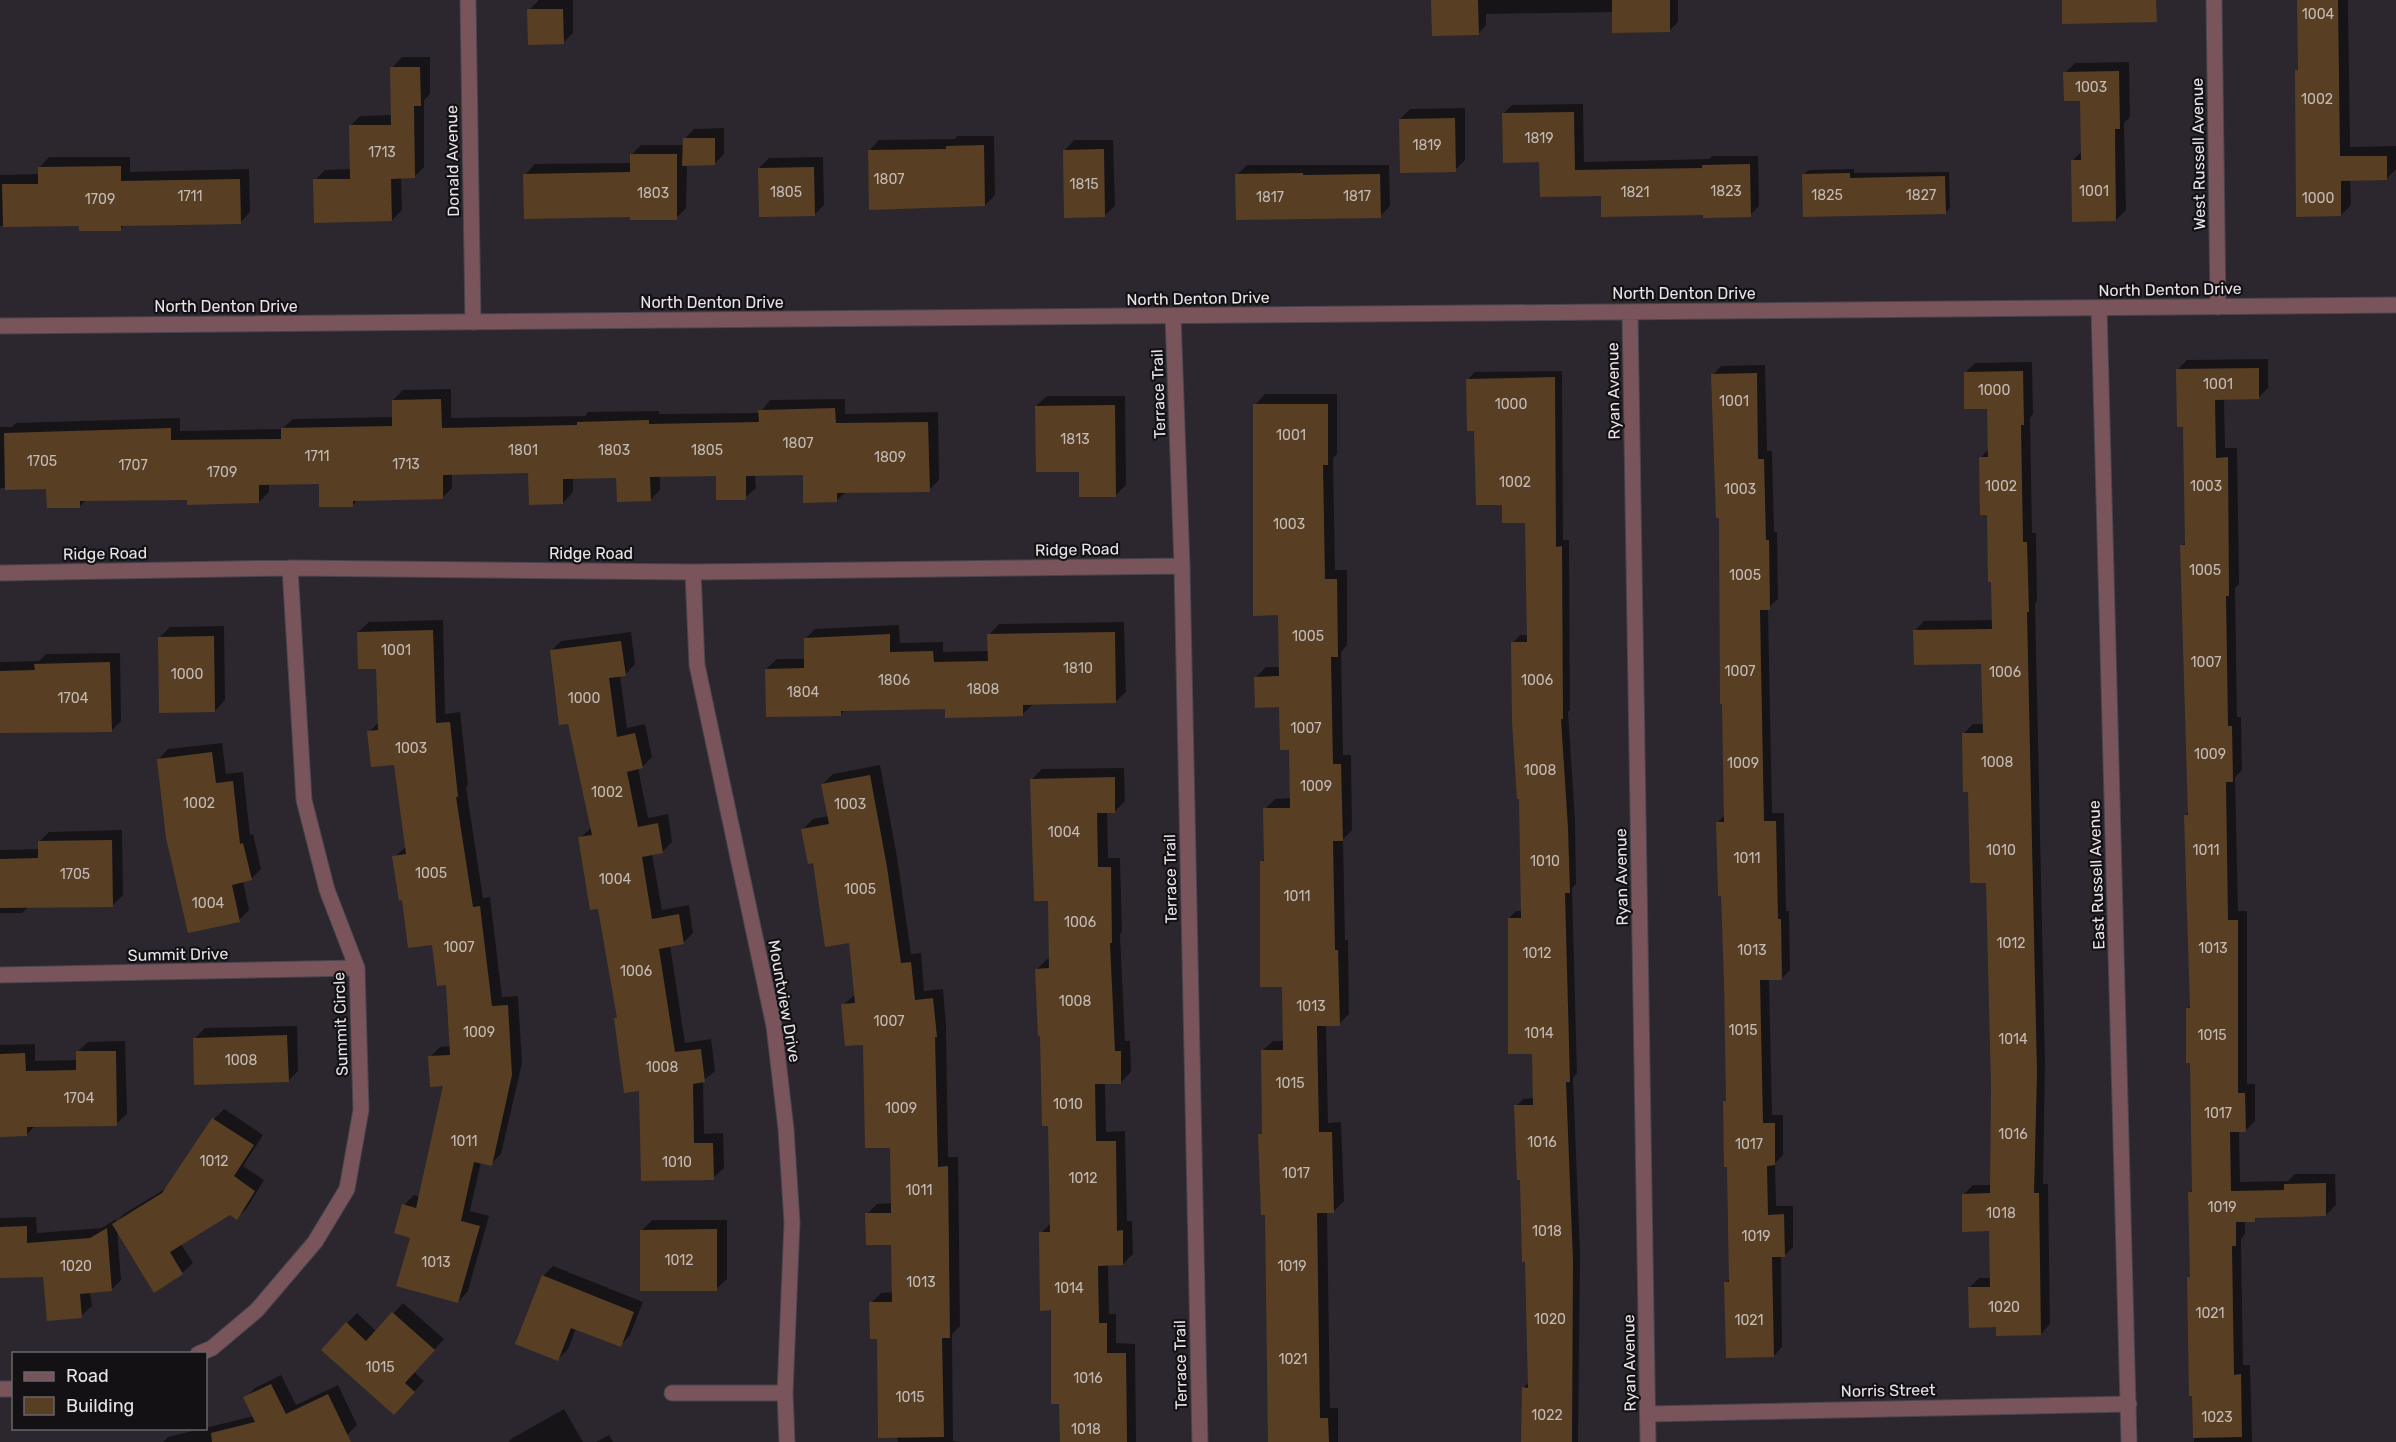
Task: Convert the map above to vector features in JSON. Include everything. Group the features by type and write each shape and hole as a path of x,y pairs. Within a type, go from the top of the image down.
{"street":[{"name":"Donald Avenue","path":"468,0 472,322"},
{"name":"West Russell Avenue","path":"2214,0 2218,307"},
{"name":"North Denton Drive","path":"0,326 2396,305"},
{"name":"East Russell Avenue","path":"2099,308 2129,1442"},
{"name":"Ryan Avenue","path":"1630,312 1648,1442"},
{"name":"Terrace Trail","path":"1173,316 1182,566 1200,1442"},
{"name":"Ridge Road","path":"0,573 290,568 693,572 1182,566"},
{"name":"Summit Circle","path":"201,1352 212,1348 256,1310 315,1242 347,1189 361,1110 357,968 327,890 304,800 290,568"},
{"name":"Mountview Drive","path":"693,572 697,665 774,1026 786,1129 792,1222 785,1394 787,1442"},
{"name":"Summit Drive","path":"0,975 357,968"},
{"path":"672,1393 785,1394"},
{"name":"Norris Street","path":"1648,1414 2129,1404"}],"building":[{"path":"1431,0 1478,0 1479,35 1432,36"},
{"path":"1612,0 1670,0 1670,32 1612,33"},
{"path":"2062,0 2156,0 2157,22 2062,24"},
{"path":"2297,0 2338,0 2340,156 2387,156 2387,180 2341,181 2341,216 2296,217"},
{"path":"527,9 563,9 564,44 528,45"},
{"path":"390,67 420,67 421,106 414,106 415,178 391,179 392,221 314,223 313,179 350,179 349,125 391,125"},
{"path":"2119,71 2120,129 2115,129 2116,221 2072,222 2071,160 2081,160 2080,101 2064,101 2063,72"},
{"path":"1574,112 1575,170 1702,168 1702,165 1750,164 1751,217 1703,218 1703,215 1601,217 1601,196 1540,197 1539,162 1503,163 1502,113"},
{"path":"1455,118 1456,172 1400,173 1399,119"},
{"path":"683,138 715,138 715,165 682,166"},
{"path":"984,145 985,206 869,210 868,150 946,149 946,146"},
{"path":"1104,149 1105,217 1064,218 1063,150"},
{"path":"630,154 677,154 677,220 630,220 630,217 524,219 523,174 630,172"},
{"path":"121,166 121,181 240,179 241,224 121,226 121,231 79,231 79,226 3,227 2,184 38,184 38,167"},
{"path":"814,167 815,216 759,217 758,168"},
{"path":"1303,173 1303,175 1380,174 1381,218 1236,220 1235,174"},
{"path":"1850,173 1850,178 1945,176 1946,214 1803,217 1802,174"},
{"path":"2259,368 2259,399 2215,400 2216,458 2228,457 2229,596 2226,596 2228,726 2232,726 2233,782 2226,782 2228,920 2238,920 2238,1093 2245,1093 2246,1132 2230,1132 2231,1191 2284,1190 2284,1184 2326,1183 2326,1216 2255,1218 2255,1222 2236,1222 2236,1246 2232,1246 2234,1375 2241,1374 2242,1437 2193,1438 2192,1396 2189,1396 2187,1277 2190,1277 2188,1192 2192,1192 2190,1063 2186,1063 2186,1008 2190,1008 2184,815 2188,815 2180,545 2185,545 2183,427 2177,427 2176,369"},
{"path":"2023,371 2024,425 2021,425 2023,542 2027,542 2029,612 2027,612 2037,1073 2034,1193 2039,1193 2041,1335 1996,1336 1996,1327 1969,1328 1968,1287 1990,1287 1989,1231 1962,1232 1962,1194 1990,1193 1991,1088 1986,883 1970,883 1968,792 1963,792 1962,733 1983,733 1981,664 1914,665 1913,630 1992,629 1991,582 1988,582 1987,515 1980,515 1979,457 1988,457 1987,409 1964,409 1964,372"},
{"path":"1757,373 1758,459 1764,459 1766,540 1769,540 1770,610 1760,610 1764,821 1776,821 1782,980 1760,980 1763,1123 1775,1123 1775,1165 1767,1166 1768,1215 1784,1214 1785,1257 1772,1257 1774,1357 1726,1358 1724,1282 1729,1282 1727,1167 1724,1167 1723,1101 1726,1101 1724,981 1716,822 1724,822 1722,704 1720,704 1719,518 1716,518 1711,374"},
{"path":"1555,377 1556,547 1562,546 1563,719 1561,719 1570,893 1565,893 1570,1082 1566,1082 1573,1261 1572,1442 1521,1442 1522,1387 1528,1388 1525,1262 1522,1262 1520,1180 1517,1180 1514,1105 1533,1105 1532,1054 1508,1054 1508,918 1521,918 1519,799 1517,799 1512,722 1511,642 1527,642 1525,523 1502,523 1502,505 1476,505 1474,431 1467,431 1466,379"},
{"path":"441,399 442,428 577,425 577,422 649,420 649,424 759,422 758,410 835,408 836,423 928,422 930,492 837,493 837,502 803,503 803,475 746,476 746,500 716,500 716,476 650,477 651,501 617,502 616,478 563,479 563,504 529,505 528,473 443,475 443,499 353,501 353,507 319,507 319,484 259,485 259,503 187,505 187,500 80,501 80,508 47,508 46,489 5,490 4,433 171,428 171,440 281,439 281,428 392,426 392,400"},
{"path":"1253,404 1328,404 1328,465 1323,465 1325,579 1337,579 1338,657 1331,657 1333,764 1341,764 1343,841 1333,841 1335,950 1338,950 1340,1026 1317,1026 1319,1132 1332,1132 1334,1213 1317,1213 1320,1418 1328,1418 1329,1442 1268,1442 1265,1215 1261,1215 1258,1134 1262,1134 1261,1050 1283,1050 1282,987 1260,987 1260,861 1264,861 1263,808 1290,808 1289,750 1280,750 1279,707 1255,708 1254,677 1279,676 1278,615 1253,616"},
{"path":"1115,405 1116,497 1079,497 1079,472 1036,472 1035,406"},
{"path":"433,630 436,723 450,722 458,797 456,797 473,907 480,906 492,1006 508,1005 512,1075 492,1166 474,1162 461,1221 480,1226 458,1303 396,1286 410,1238 394,1233 402,1204 416,1208 443,1086 430,1087 428,1056 450,1055 446,985 437,986 432,945 408,948 402,900 399,901 392,856 406,854 394,765 371,767 367,731 378,730 376,669 358,669 357,632"},
{"path":"1115,632 1116,703 1023,705 1023,716 945,718 945,709 841,711 841,716 766,717 765,669 804,668 804,638 890,634 890,652 933,651 934,662 988,661 987,634"},
{"path":"214,636 215,712 159,713 158,637"},
{"path":"621,641 626,676 609,678 617,737 635,733 643,768 627,772 638,827 658,823 663,853 642,857 652,919 679,914 684,944 659,949 675,1052 701,1049 705,1082 693,1084 694,1143 713,1143 714,1180 641,1181 639,1091 624,1093 614,1018 617,1018 598,909 590,910 578,837 592,835 568,724 559,725 550,650"},
{"path":"110,662 112,732 0,733 0,671 35,670 34,664"},
{"path":"212,752 216,783 233,781 240,844 243,843 252,880 232,885 240,922 188,933 166,838 157,759"},
{"path":"870,775 887,867 901,963 911,962 915,1000 933,998 937,1037 935,1037 938,1167 948,1166 950,1338 942,1338 944,1437 878,1438 877,1339 870,1339 869,1302 892,1302 891,1245 866,1245 865,1213 891,1213 890,1148 865,1148 863,1045 845,1046 841,1004 855,1003 849,943 825,947 813,863 808,864 801,829 829,824 821,784"},
{"path":"1115,777 1115,813 1097,813 1098,867 1111,867 1112,943 1110,943 1115,1051 1121,1051 1121,1084 1095,1084 1096,1141 1116,1141 1117,1231 1123,1230 1123,1265 1098,1266 1099,1323 1107,1323 1107,1353 1126,1353 1127,1442 1060,1442 1059,1404 1051,1404 1051,1310 1040,1311 1039,1232 1050,1232 1048,1126 1042,1126 1040,1036 1038,1036 1035,969 1049,968 1048,901 1034,901 1030,779"},
{"path":"112,840 113,907 0,908 0,859 38,858 38,841"},
{"path":"287,1035 289,1082 194,1085 193,1038"},
{"path":"76,1051 116,1051 117,1126 27,1127 27,1136 0,1137 0,1054 25,1053 26,1071 76,1070"},
{"path":"212,1118 254,1145 234,1176 255,1191 237,1220 230,1215 170,1252 183,1274 154,1293 112,1224 162,1193"},
{"path":"27,1226 27,1243 90,1238 107,1228 112,1291 80,1294 82,1318 47,1321 43,1277 0,1278 0,1227"},
{"path":"717,1229 717,1291 640,1291 640,1230"},
{"path":"542,1275 634,1312 621,1347 571,1328 558,1361 515,1344"},
{"path":"392,1312 435,1350 405,1383 415,1392 394,1415 321,1350 346,1322 366,1341"},
{"path":"271,1384 286,1414 328,1394 351,1442 212,1442 211,1433 255,1422 243,1397"}]}
